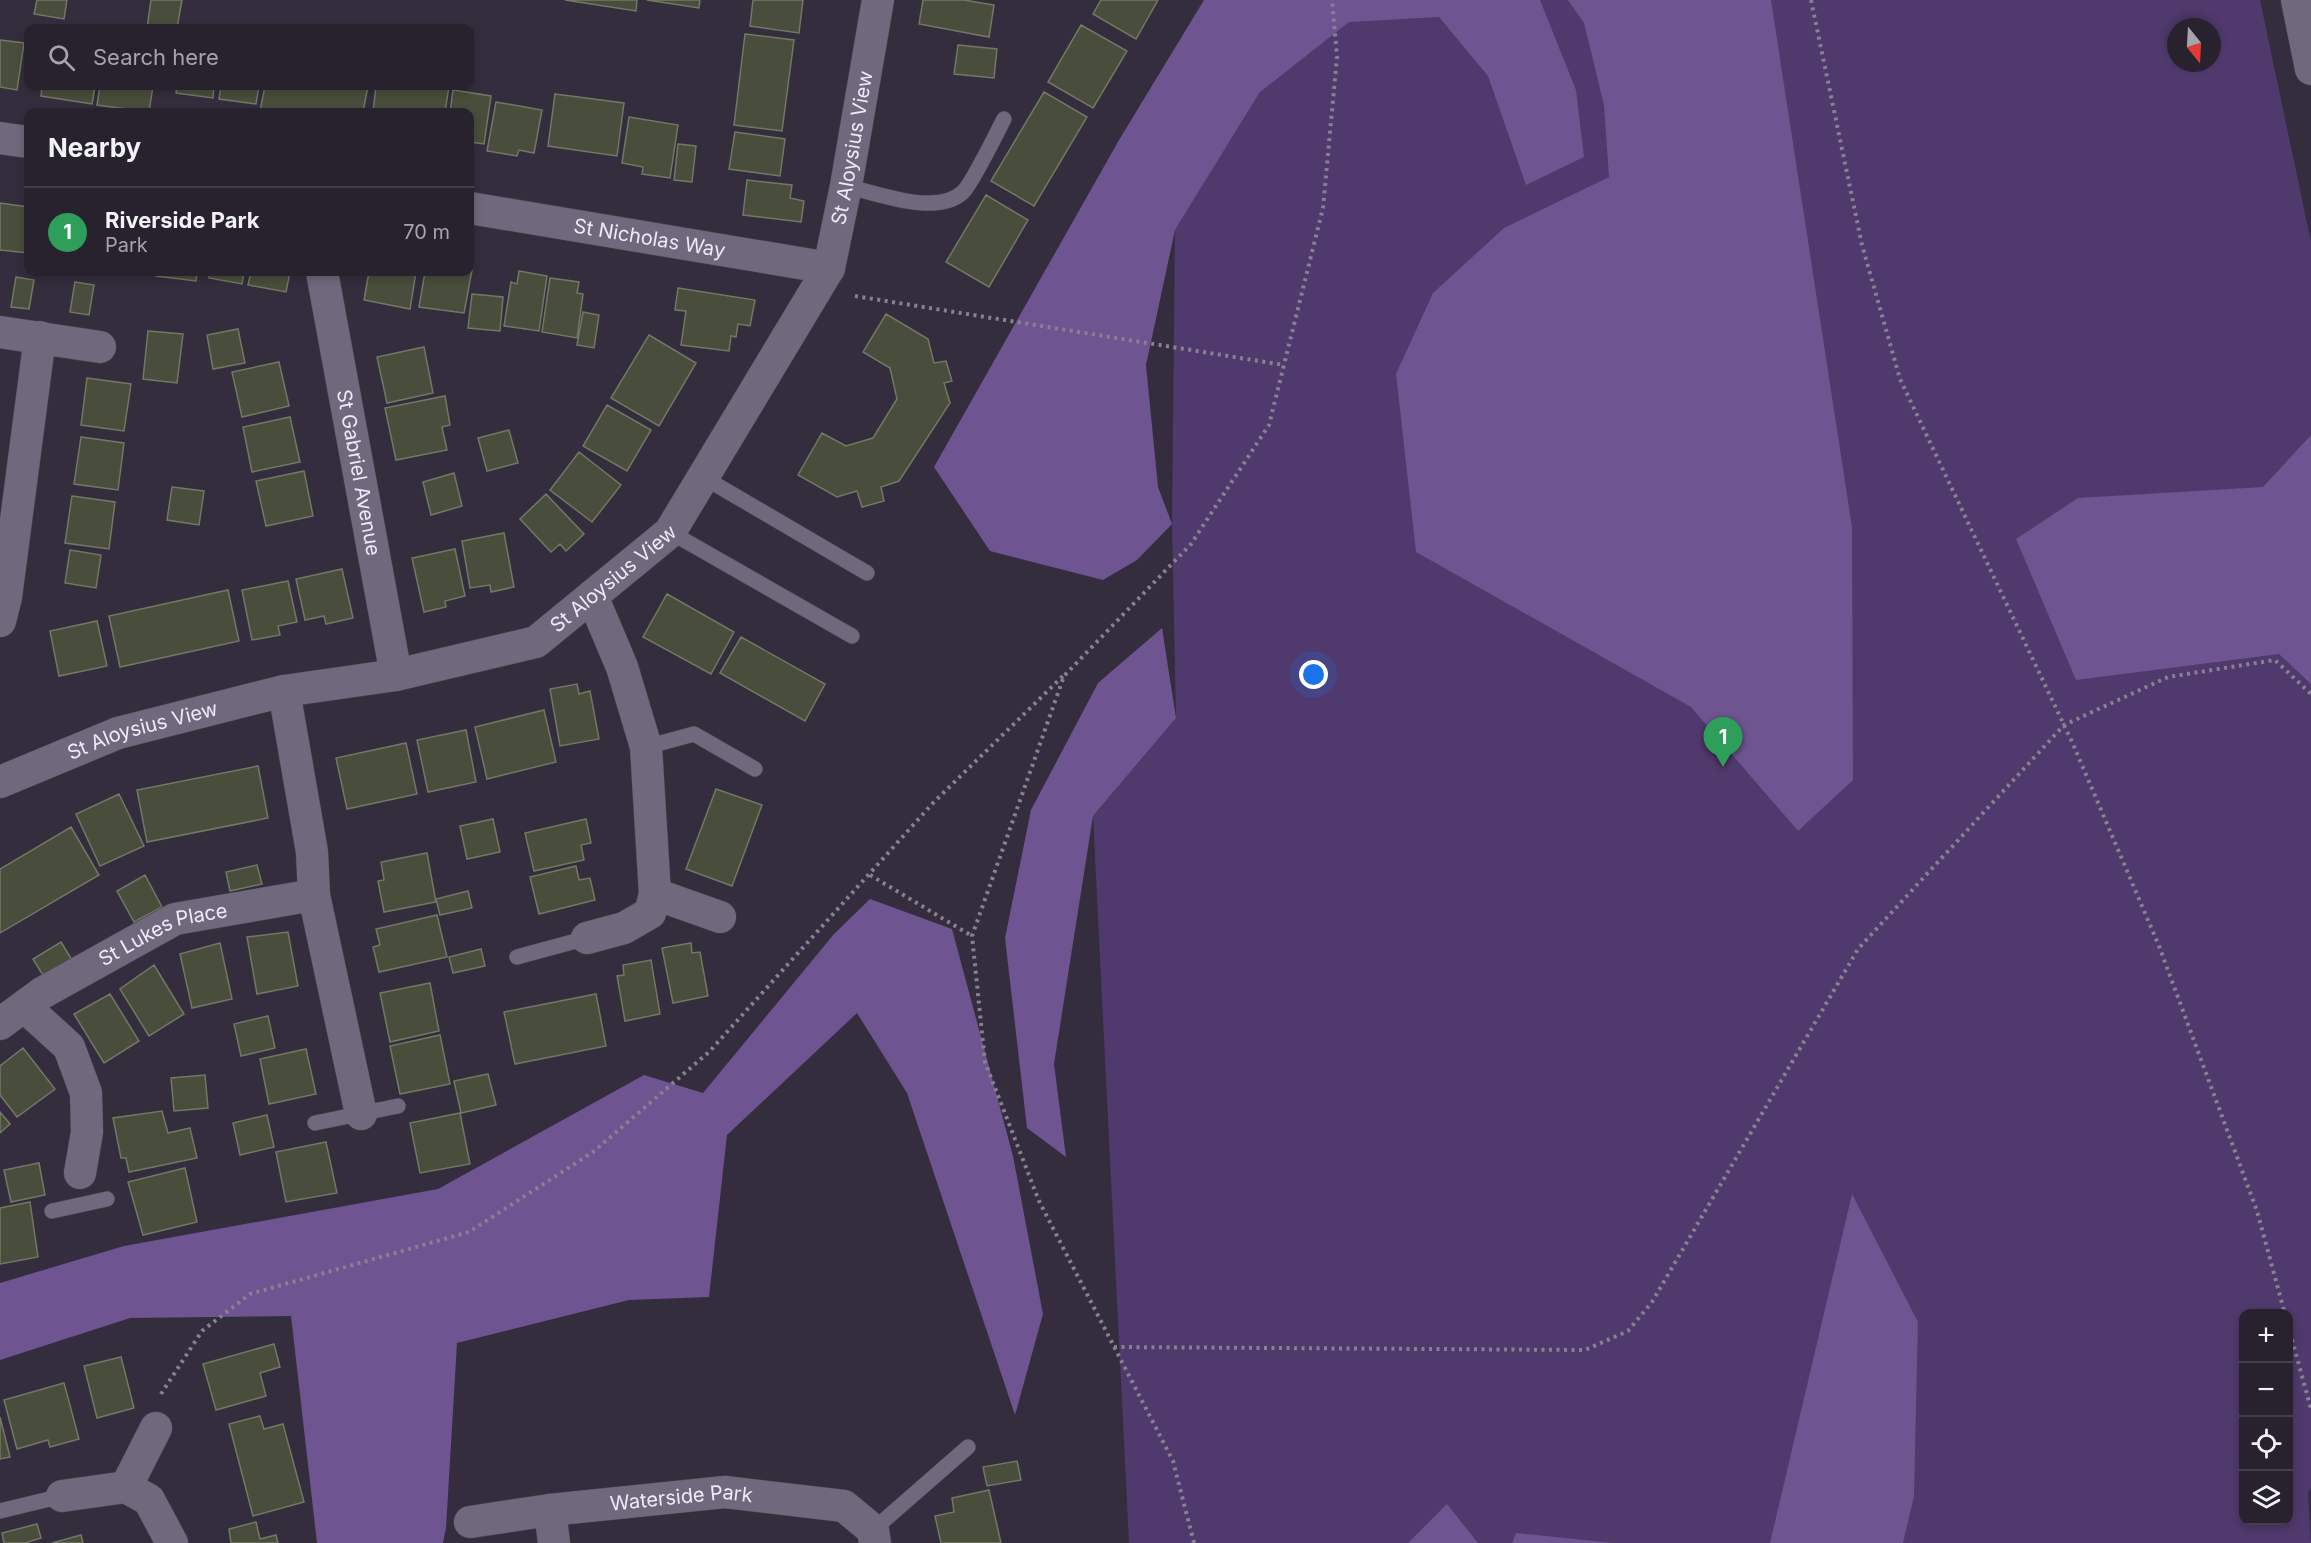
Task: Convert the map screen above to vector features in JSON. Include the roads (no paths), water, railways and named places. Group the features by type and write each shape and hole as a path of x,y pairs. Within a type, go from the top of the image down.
{"street":[{"name":"St Aloysius View","path":"0,782 118,733 284,691 396,675 536,642 670,532 823,279 846,186 878,0"},
{"path":"2297,0 2311,69"},
{"path":"0,138 24,141"},
{"name":"St Nicholas Way","path":"474,209 823,279"},
{"name":"St Gabriel Avenue","path":"323,276 396,675"},
{"path":"0,332 100,347"},
{"path":"0,621 6,597 40,337"},
{"path":"587,938 624,928 650,913 655,894 646,747 622,667 592,596"},
{"path":"284,691 312,852 314,895 361,1114"},
{"path":"655,894 720,917"},
{"name":"St Lukes Place","path":"79,1189 87,1132 86,1094 69,1047 7,1018 42,993 175,919 314,895"},
{"path":"126,1487 156,1428"},
{"path":"62,1496 126,1487 149,1500 172,1543"},
{"name":"Waterside Park","path":"470,1522 550,1510 725,1492 844,1506 874,1537"},
{"path":"550,1510 554,1543"}],"lane":[{"path":"846,186 902,200 936,204 963,192 1004,119"},
{"path":"703,477 867,573"},
{"path":"670,532 852,636"},
{"path":"646,747 694,734 755,769"},
{"path":"517,957 587,938"},
{"path":"315,1123 398,1106"},
{"path":"52,1211 79,1189 107,1199"},
{"path":"874,1537 968,1447"},
{"path":"0,1511 62,1496"}],"place":[{"name":"Riverside Park","path":"1723,767"}]}
